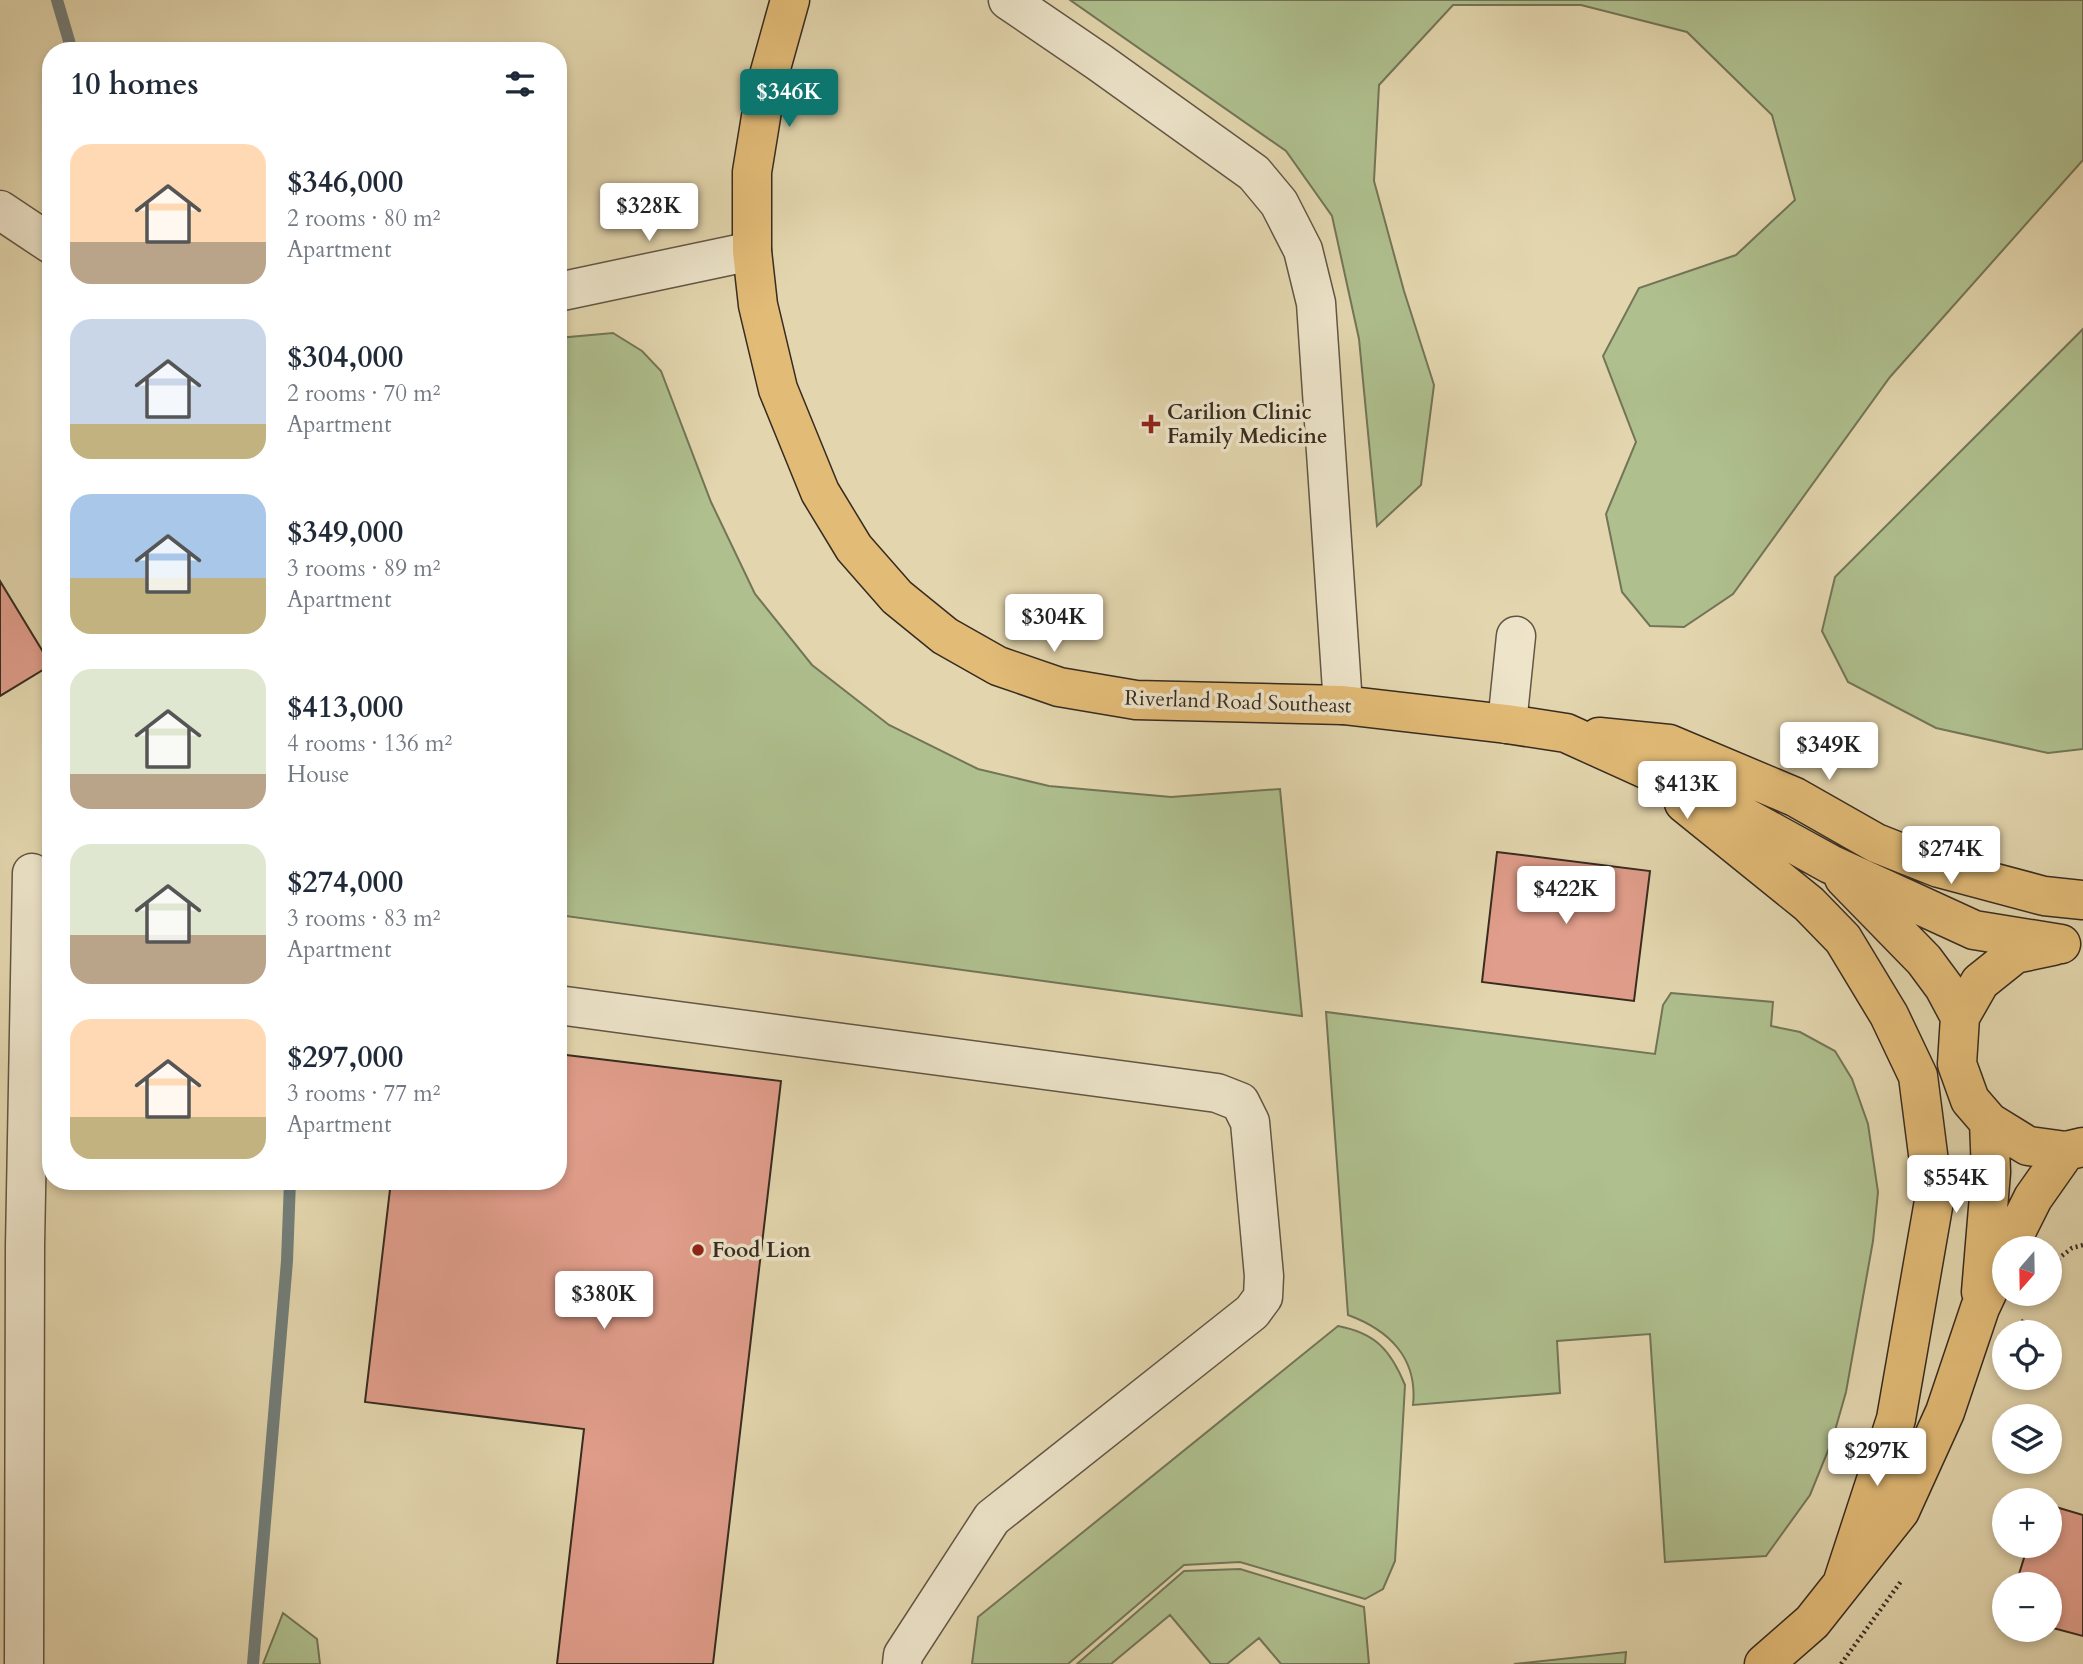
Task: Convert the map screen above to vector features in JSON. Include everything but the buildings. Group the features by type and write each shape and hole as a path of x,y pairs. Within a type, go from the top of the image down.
{"main road":[{"name":"Riverland Road Southeast","path":"790,0 766,86 752,172 752,251 758,306 778,388 820,492 854,548 897,597 945,636 998,666 1059,687 1136,700 1343,705 1566,733 1714,800 1830,864 1975,930 2072,946"},
{"path":"1566,733 1669,744 1795,797 1876,843 1939,868 2044,896 2083,900"},
{"path":"1636,765 1809,904 1843,939 1889,1015 1918,1076 1934,1201 1896,1419 1843,1581"},
{"name":"Riverland Road Southeast","path":"1830,864 1924,960 1944,986 1960,1017"},
{"path":"2072,946 2015,954 1980,982 1960,1017 1957,1064 1970,1100 1989,1122 2028,1146 2075,1149"},
{"path":"1980,1308 1991,1172 1989,1122"},
{"path":"2014,1236 2033,1198 2075,1149"},
{"path":"1764,1664 1812,1622 1899,1511 1945,1412 1980,1308 1992,1282"}],"street":[{"path":"1008,0 1254,173 1279,203 1303,250 1316,303 1343,705"},
{"path":"0,211 42,238"},
{"path":"567,290 752,251"},
{"path":"1507,724 1516,636"},
{"path":"24,1664 25,1246 32,873"},
{"path":"567,1007 1203,1091 1240,1102 1250,1122 1264,1276 1263,1297 1252,1312 992,1518 903,1655 902,1664"}],"path":[{"path":"2062,1256 2072,1248 2083,1245"}],"green space":[{"path":"1070,0 2083,0 2083,160 1890,377 1733,594 1684,627 1650,626 1622,592 1606,514 1636,442 1603,356 1639,288 1736,255 1795,200 1772,115 1687,32 1581,5 1453,5 1379,85 1374,181 1404,291 1434,385 1421,485 1377,526 1359,339 1332,216 1286,151"},
{"path":"2083,329 2083,749 2048,753 1936,728 1848,682 1822,631 1835,577"},
{"path":"613,333 642,351 661,371 711,502 755,594 812,665 889,725 978,769 1049,786 1171,797 1280,789 1302,1016 567,916 567,337"},
{"path":"1671,993 1773,1002 1771,1026 1800,1032 1835,1051 1852,1079 1868,1124 1878,1192 1873,1241 1846,1392 1832,1441 1810,1495 1766,1556 1665,1562 1650,1334 1557,1341 1560,1393 1413,1405 1411,1373 1398,1348 1376,1329 1348,1315 1326,1012 1655,1054 1663,1005"},
{"path":"1338,1326 1363,1333 1380,1345 1394,1362 1405,1385 1395,1561 1383,1589 1365,1599 1240,1562 1184,1565 1068,1664 972,1664 978,1617"},
{"path":"1240,1569 1364,1607 1369,1664 1281,1664 1259,1638 1227,1664 1211,1664 1170,1615 1111,1664 1077,1664 1184,1571"},
{"path":"283,1613 317,1639 320,1664 263,1664"},
{"path":"1626,1652 1625,1664 1514,1664"}],"waterway":[{"path":"57,0 69,42"},
{"path":"253,1664 287,1261 290,1190"}],"place":[{"name":"Carilion Clinic Family Medicine","path":"1151,424"},
{"name":"Food Lion","path":"698,1250"}]}
